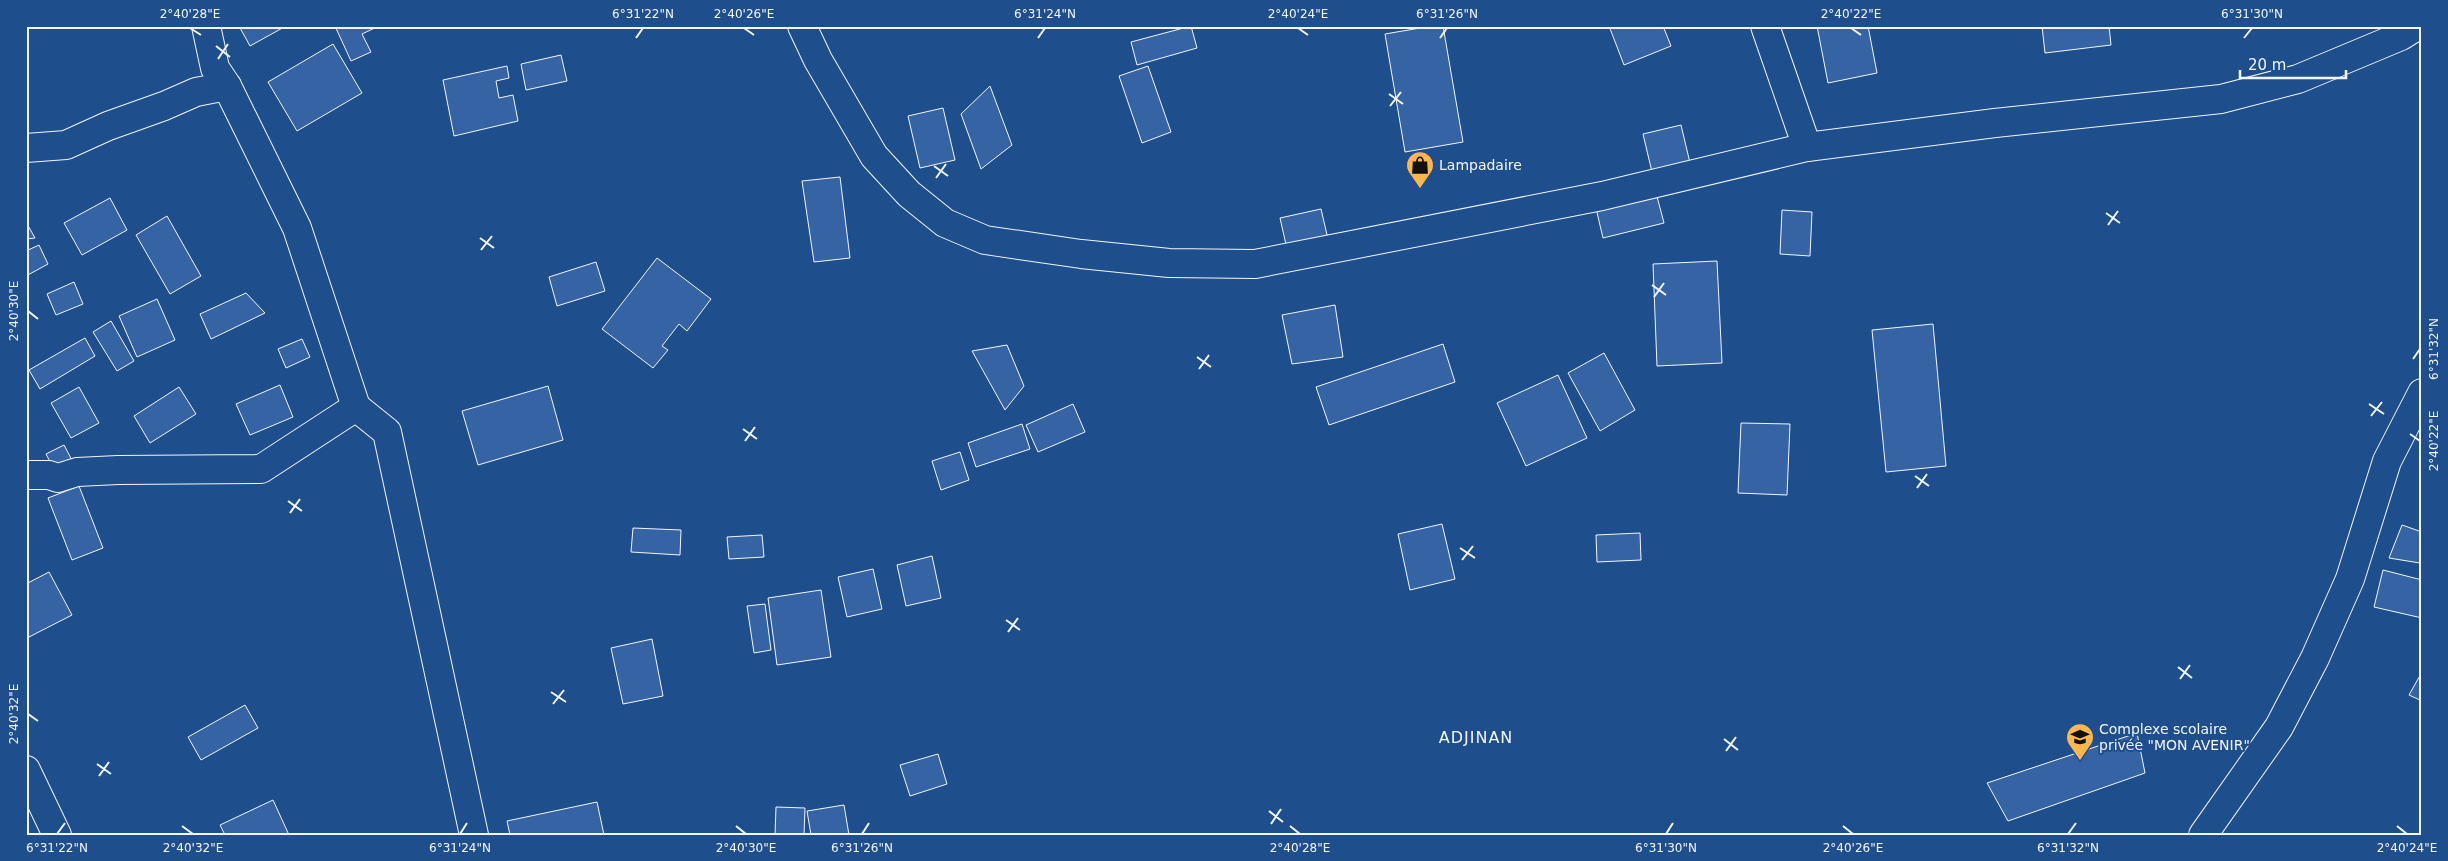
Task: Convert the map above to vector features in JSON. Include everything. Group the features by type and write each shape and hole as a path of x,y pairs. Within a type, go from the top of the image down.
{"street":[{"path":"206,26 215,68 227,86 297,228 356,407 387,432 474,835"},
{"path":"802,26 818,60 874,156 909,194 945,223 985,240 1081,254 1169,263 1255,264 1602,196 1807,147 2221,99 2298,79 2401,36 2417,26"},
{"path":"1765,26 1807,147"},
{"path":"26,148 66,145 108,126 196,92 227,86"},
{"path":"2206,834 2278,727 2315,658 2350,579 2387,461 2422,393"},
{"path":"26,475 49,475 58,478 77,472 118,470 262,469 356,407"},
{"path":"26,770 56,835"}],"building":[{"path":"239,26 286,26 250,46"},
{"path":"335,26 379,26 362,34 371,52 351,61"},
{"path":"1191,26 1197,48 1137,65 1131,42"},
{"path":"1432,26 1443,26 1463,142 1405,152 1385,34"},
{"path":"1609,26 1663,26 1671,46 1624,65"},
{"path":"1817,26 1868,26 1877,73 1828,83"},
{"path":"2042,26 2109,26 2111,45 2045,53"},
{"path":"333,44 362,93 297,131 268,82"},
{"path":"561,55 567,81 526,90 521,64"},
{"path":"507,66 509,78 496,81 499,98 513,95 518,121 454,136 443,80"},
{"path":"1148,66 1171,132 1142,143 1119,76"},
{"path":"990,86 1012,145 981,169 961,114"},
{"path":"943,108 955,160 920,168 908,116"},
{"path":"1681,125 1690,163 1652,172 1643,134"},
{"path":"840,177 850,258 814,262 802,181"},
{"path":"1655,189 1664,223 1603,238 1595,204"},
{"path":"110,198 127,230 82,255 64,223"},
{"path":"1321,209 1328,239 1287,249 1280,218"},
{"path":"1782,210 1812,212 1810,256 1780,254"},
{"path":"167,216 201,276 170,294 136,235"},
{"path":"26,222 35,238 26,239"},
{"path":"39,245 48,264 26,276 26,251"},
{"path":"657,258 711,299 687,331 679,324 662,346 668,350 653,368 602,329"},
{"path":"1717,261 1722,363 1657,366 1653,264"},
{"path":"596,262 605,291 557,306 549,277"},
{"path":"74,282 83,304 56,315 47,294"},
{"path":"246,293 265,313 211,339 200,314"},
{"path":"157,299 175,340 137,357 119,316"},
{"path":"1335,305 1343,357 1292,364 1282,315"},
{"path":"111,321 134,361 117,371 93,332"},
{"path":"1933,324 1946,466 1886,472 1872,330"},
{"path":"85,338 95,356 40,389 29,370"},
{"path":"302,339 310,357 286,368 278,349"},
{"path":"1443,344 1455,382 1329,425 1316,387"},
{"path":"1007,345 1024,386 1005,410 972,351"},
{"path":"1604,353 1635,410 1600,431 1568,373"},
{"path":"1558,375 1587,438 1526,466 1497,403"},
{"path":"280,385 293,417 250,435 236,404"},
{"path":"548,386 563,440 478,465 462,411"},
{"path":"79,387 99,423 71,438 51,403"},
{"path":"179,387 196,414 150,443 134,416"},
{"path":"1073,404 1085,432 1038,452 1026,425"},
{"path":"1741,423 1790,424 1787,495 1738,493"},
{"path":"1022,424 1030,449 976,467 968,443"},
{"path":"64,445 75,466 57,475 46,454"},
{"path":"960,452 969,480 941,490 932,461"},
{"path":"79,486 103,548 72,560 48,498"},
{"path":"1442,524 1455,579 1410,590 1398,534"},
{"path":"2402,525 2422,532 2420,563 2389,558"},
{"path":"633,528 681,530 680,555 631,552"},
{"path":"1640,533 1641,560 1597,562 1596,535"},
{"path":"762,535 764,557 729,559 727,537"},
{"path":"932,556 941,598 906,606 897,565"},
{"path":"873,569 882,609 847,617 838,577"},
{"path":"2383,570 2422,580 2422,618 2374,607"},
{"path":"49,572 72,615 29,637 26,631 26,584"},
{"path":"821,590 831,657 777,665 768,598"},
{"path":"765,604 771,650 754,653 747,606"},
{"path":"652,639 663,696 623,704 611,648"},
{"path":"2422,672 2422,701 2409,695"},
{"path":"245,705 258,728 201,760 188,737"},
{"path":"2137,733 2145,773 2008,821 1987,783"},
{"path":"938,754 947,784 910,796 900,765"},
{"path":"273,800 289,835 225,835 220,825"},
{"path":"597,802 604,835 510,835 507,821"},
{"path":"844,805 849,835 811,835 807,811"},
{"path":"776,807 805,808 804,835 775,835"}],"place":[{"name":"Lampadaire","path":"1420,189"},
{"name":"Complexe scolaire privée \"MON AVENIR\"","path":"2080,761"}],"district":[{"name":"ADJINAN","path":"1476,737"}]}
